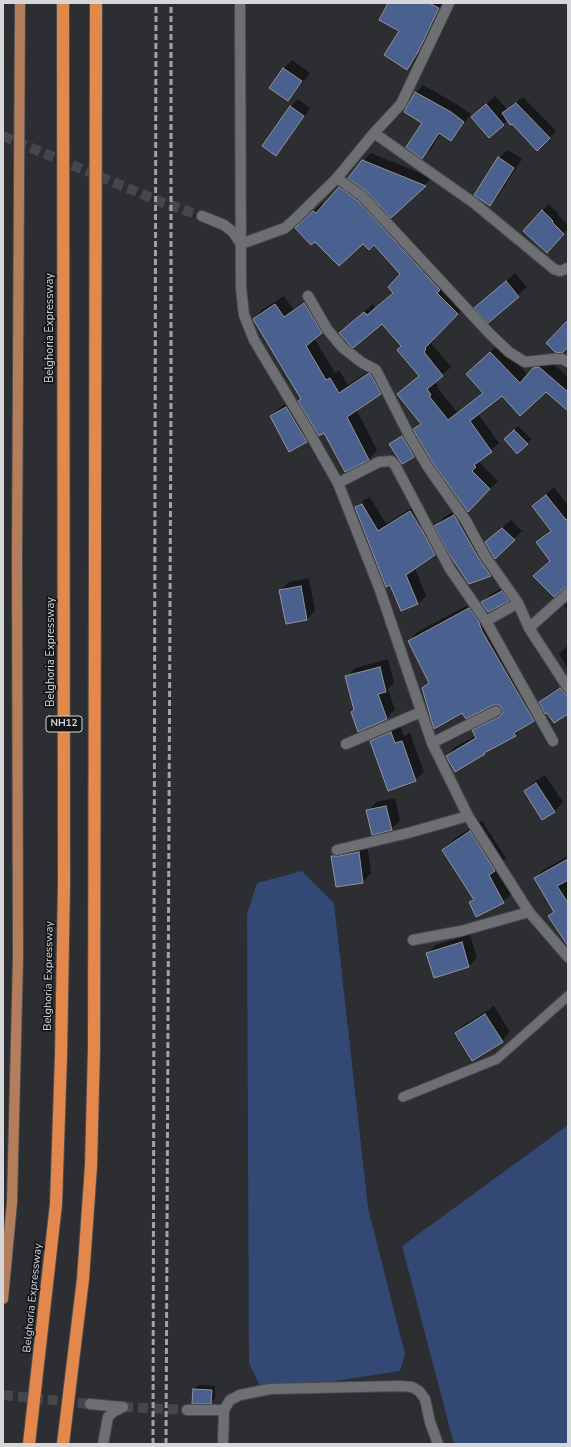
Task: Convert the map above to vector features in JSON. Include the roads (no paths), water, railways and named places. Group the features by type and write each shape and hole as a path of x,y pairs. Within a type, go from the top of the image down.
{"highway":[{"name":"Belghoria Expressway","path":"29,1444 56,1204 61,1056 64,884 63,3"},
{"name":"NH12","path":"63,1444 84,1272 91,1166 94,1048 96,3"}],"main road":[{"path":"3,1299 12,1202 18,958 17,530 20,3"}],"street":[{"path":"240,3 241,288 244,315 254,340 338,483 380,590 432,743 468,816 529,912 568,957"},
{"path":"241,244 284,228 337,178 374,133 401,104 449,3"},
{"path":"374,133 474,202 554,269 560,271 568,268"},
{"path":"337,178 362,196 490,334 509,352 525,362 553,359 562,359 568,362"},
{"path":"202,216 224,225 233,232 241,244"},
{"path":"308,296 328,329 342,347 361,362 376,370 411,439 428,467 466,521 485,556 518,603 529,628 568,688"},
{"path":"338,483 380,462 390,461 395,465 450,569 486,622 553,740"},
{"path":"529,628 568,593"},
{"path":"486,622 518,603"},
{"path":"432,743 496,711"},
{"path":"346,744 421,712"},
{"path":"337,850 408,833 468,816"},
{"path":"413,940 461,931 529,912"},
{"path":"223,1444 224,1410 230,1400 240,1394 270,1389 401,1386 412,1387 419,1391 426,1399 430,1422 438,1444"},
{"path":"90,1404 123,1407 113,1412 108,1417 103,1444"},
{"path":"187,1410 224,1410"}],"lane":[{"path":"403,1097 497,1059 568,996"}],"water":[{"path":"302,871 334,903 368,1208 405,1354 400,1371 277,1390 261,1388 249,1363 247,914 257,883"},
{"path":"568,1125 568,1444 454,1444 402,1246"}],"tunnel":[{"path":"3,136 161,202 202,216"},
{"path":"3,1395 90,1404"},
{"path":"123,1407 187,1410"}],"railway":[{"path":"153,1444 156,3"},
{"path":"166,1444 171,398 171,3"}]}
